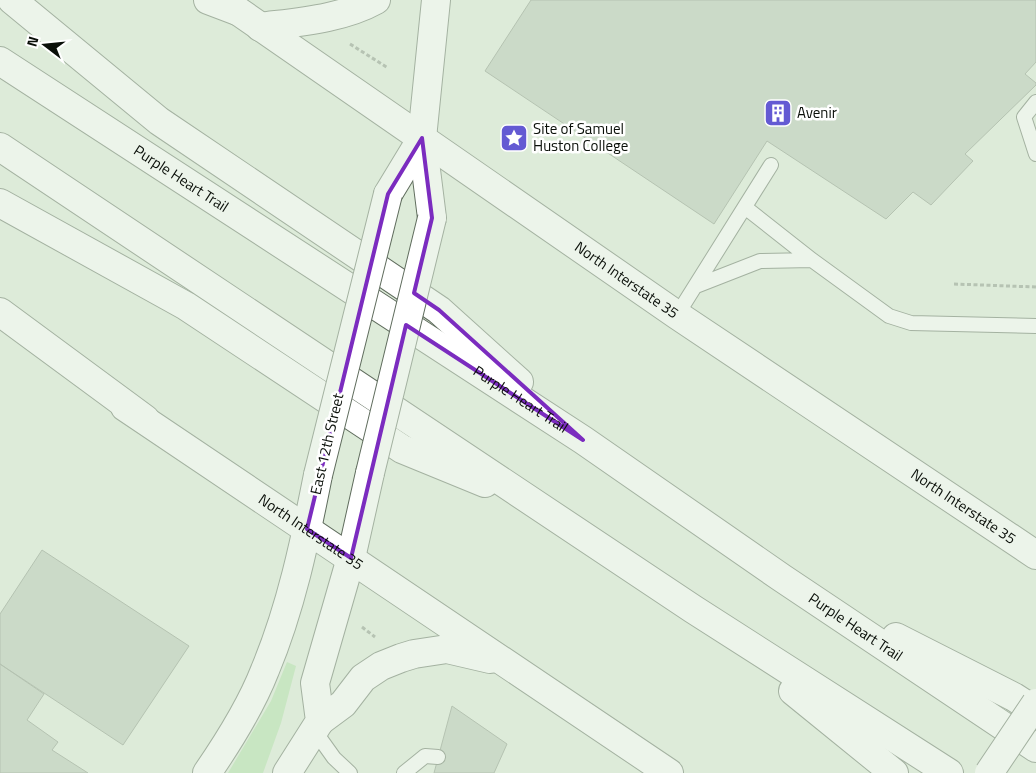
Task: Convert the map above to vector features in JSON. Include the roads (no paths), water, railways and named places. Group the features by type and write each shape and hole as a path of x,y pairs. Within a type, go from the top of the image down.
{"main road":[{"path":"12,0 123,93 173,131 439,310 583,440"},
{"name":"North Interstate 35","path":"208,0 230,6 677,315 1036,555"},
{"path":"260,27 306,21 349,11 376,0"},
{"name":"East 12th Street","path":"317,726 315,683 350,558 432,218 422,138 436,0"},
{"name":"Purple Heart Trail","path":"0,61 583,440 782,578 1036,748"},
{"name":"East 12th Street","path":"207,773 226,745 265,671 284,616 307,529 318,475 388,194 422,138"},
{"path":"0,148 540,505 693,609 949,773"},
{"path":"0,203 186,306 402,449 540,505"},
{"path":"0,312 145,419"},
{"name":"North Interstate 35","path":"0,328 145,419 661,771"},
{"path":"782,578 1014,697 1036,711"},
{"path":"693,609 894,773"},
{"path":"287,773 317,726 343,704 363,678 381,666 414,654 447,649 505,663"},
{"path":"989,773 1036,703"}],"lane":[{"path":"1036,102 1024,117 1036,154"},
{"path":"677,315 746,208 771,165"},
{"path":"746,208 812,260 889,316 911,323 1036,326"},
{"path":"696,286 760,262 812,260"},
{"path":"317,726 334,758 350,773"},
{"path":"404,773 425,756 438,757"}],"place":[{"name":"Avenir","path":"778,113"},
{"name":"Site of Samuel Huston College","path":"514,138"}]}
